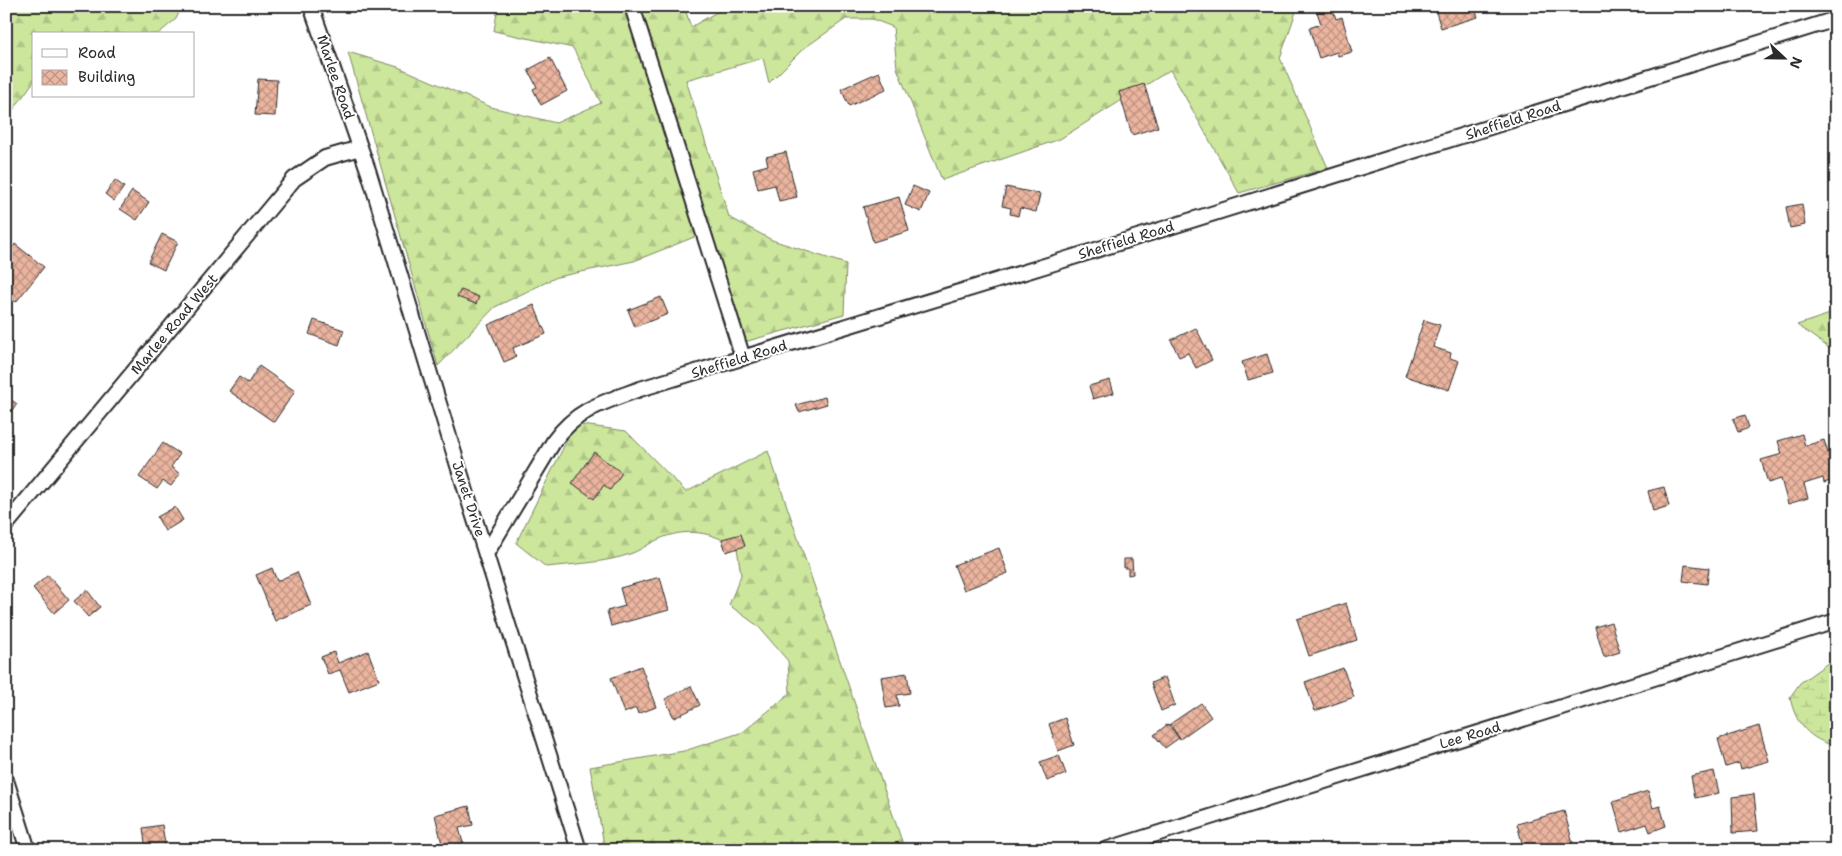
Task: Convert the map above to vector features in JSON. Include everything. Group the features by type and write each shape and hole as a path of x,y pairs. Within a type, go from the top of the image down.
{"street":[{"name":"Marlee Road","path":"311,6 360,148"},
{"path":"632,6 743,358"},
{"name":"Sheffield Road","path":"486,554 554,441 576,416 590,408 640,389 1836,19"},
{"name":"Marlee Road West","path":"6,525 294,179 325,158 360,148"},
{"name":"Janet Drive","path":"360,148 579,850"},
{"name":"Lee Road","path":"1105,850 1836,621"},
{"path":"6,780 28,850"}],"green space":[{"path":"6,6 182,6 176,19 160,32 32,32 32,84 6,120"},
{"path":"498,6 684,6 691,27 727,6 1298,6 1280,58 1328,168 1239,193 1170,70 1060,139 942,180 897,68 893,27 872,19 846,19 803,49 769,83 763,58 686,80 729,217 772,240 846,264 844,314 730,346 707,232 634,261 557,277 495,307 438,366 348,52 398,67 491,107 556,123 601,103 573,48 494,31"},
{"path":"1836,312 1836,353 1797,325"},
{"path":"575,424 626,431 686,492 768,451 905,850 605,850 590,767 684,751 743,732 790,693 788,661 758,626 729,605 741,575 737,548 728,542 698,533 678,533 657,540 633,553 620,557 589,563 546,567 516,543"},
{"path":"1836,657 1836,746 1819,740 1805,729 1792,707 1790,697 1800,683"}],"building":[{"path":"1434,6 1474,6 1478,17 1441,28"},
{"path":"1332,7 1336,19 1342,17 1352,52 1338,56 1337,52 1319,58 1309,28 1321,24 1317,12"},
{"path":"550,58 567,91 541,105 533,89 537,87 528,70"},
{"path":"879,72 886,89 849,106 841,89"},
{"path":"258,79 277,80 275,116 255,115"},
{"path":"1144,84 1158,127 1132,135 1119,92"},
{"path":"786,152 797,197 779,201 775,185 758,189 753,169 768,165 766,157"},
{"path":"115,180 124,187 114,201 105,194"},
{"path":"913,186 929,193 921,212 905,205"},
{"path":"1006,187 1040,194 1036,212 1020,208 1018,216 1010,214 1011,208 1002,206"},
{"path":"132,191 149,202 137,220 120,209"},
{"path":"899,197 909,231 873,242 863,207"},
{"path":"1802,204 1805,225 1790,228 1786,207"},
{"path":"162,234 178,242 164,270 148,262"},
{"path":"15,244 44,267 16,302 6,295 6,254"},
{"path":"461,290 479,297 476,304 457,297"},
{"path":"661,297 668,314 635,327 628,310"},
{"path":"534,305 546,334 513,348 516,357 504,362 488,325"},
{"path":"314,320 344,330 339,345 309,334"},
{"path":"1424,320 1440,325 1433,347 1451,353 1450,358 1459,361 1449,390 1405,376"},
{"path":"1196,328 1212,360 1196,368 1188,353 1179,357 1171,340"},
{"path":"1267,354 1273,373 1248,380 1242,362"},
{"path":"259,366 295,391 274,422 229,391 239,377 248,383"},
{"path":"1110,380 1114,393 1093,399 1089,386"},
{"path":"6,396 17,404 6,417"},
{"path":"825,397 827,404 799,412 796,405"},
{"path":"1745,415 1749,428 1738,432 1733,419"},
{"path":"1802,434 1805,446 1824,440 1836,479 1824,483 1823,478 1804,484 1808,498 1788,504 1781,479 1768,483 1761,460 1782,454 1778,441"},
{"path":"163,443 180,454 171,467 180,474 171,486 163,481 157,489 139,477"},
{"path":"594,452 622,473 610,490 604,485 594,499 572,483"},
{"path":"1664,487 1669,506 1653,511 1648,491"},
{"path":"175,507 183,520 165,531 157,517"},
{"path":"741,534 745,546 726,552 722,539"},
{"path":"999,548 1008,573 964,590 954,565"},
{"path":"1124,559 1132,559 1133,574 1128,575 1128,568 1124,568"},
{"path":"1685,565 1709,568 1707,584 1683,581"},
{"path":"272,568 277,581 297,572 311,605 275,621 256,575"},
{"path":"48,575 69,600 54,613 33,588"},
{"path":"660,577 669,610 611,626 607,611 625,606 620,588"},
{"path":"87,590 100,607 88,617 74,601"},
{"path":"1346,603 1357,640 1309,656 1297,619"},
{"path":"1611,622 1620,652 1604,657 1595,627"},
{"path":"368,651 379,680 349,692 340,670 328,674 321,657 334,652 338,663"},
{"path":"641,666 656,707 638,714 636,708 624,713 611,678"},
{"path":"1343,668 1354,697 1315,711 1305,682"},
{"path":"907,673 910,693 897,695 899,706 886,708 881,677"},
{"path":"1165,677 1175,705 1161,711 1151,683"},
{"path":"691,686 700,705 674,718 665,699"},
{"path":"1201,703 1211,717 1180,739 1170,724"},
{"path":"1065,718 1074,745 1058,751 1049,724"},
{"path":"1168,724 1179,738 1165,748 1154,735"},
{"path":"1759,726 1769,761 1741,769 1739,763 1726,767 1718,739"},
{"path":"1059,755 1066,774 1047,781 1040,762"},
{"path":"1714,771 1719,793 1695,798 1691,776"},
{"path":"1648,791 1653,808 1660,806 1666,826 1650,832 1647,824 1622,832 1613,802"},
{"path":"1754,794 1758,831 1733,833 1732,797"},
{"path":"469,806 473,825 459,828 463,843 443,848 435,815"},
{"path":"1564,811 1573,843 1550,850 1524,850 1517,824"},
{"path":"162,825 166,850 146,850 143,828"}]}
